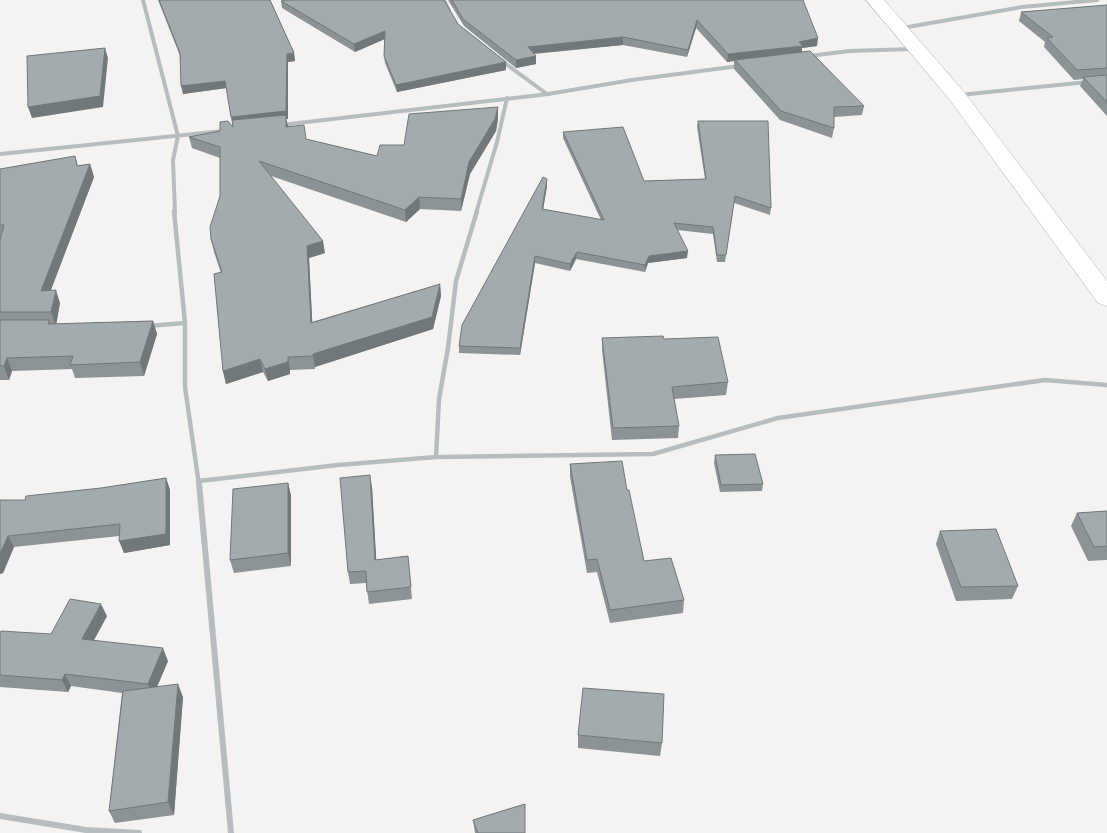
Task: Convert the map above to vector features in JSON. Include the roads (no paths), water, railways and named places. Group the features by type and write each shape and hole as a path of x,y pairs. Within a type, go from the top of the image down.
{"main road":[{"path":"875,0 918,48 957,96 1096,278 1107,298"}],"street":[{"path":"143,0 178,136 173,160 174,208 185,323 185,387 199,481 216,686 231,833"},
{"path":"444,0 451,14"},
{"path":"899,28 1022,7 1097,0"},
{"path":"802,57 848,51 918,48"},
{"path":"498,58 548,94"},
{"path":"276,125 548,94 632,80 745,65"},
{"path":"957,96 1098,81"},
{"path":"436,457 439,399 448,348 456,281 495,151 507,98"},
{"path":"0,154 227,131"},
{"path":"140,326 185,323"},
{"path":"199,481 338,465 436,457 653,454 778,418 1046,380 1107,385"},
{"path":"0,816 86,830 139,833"}]}
